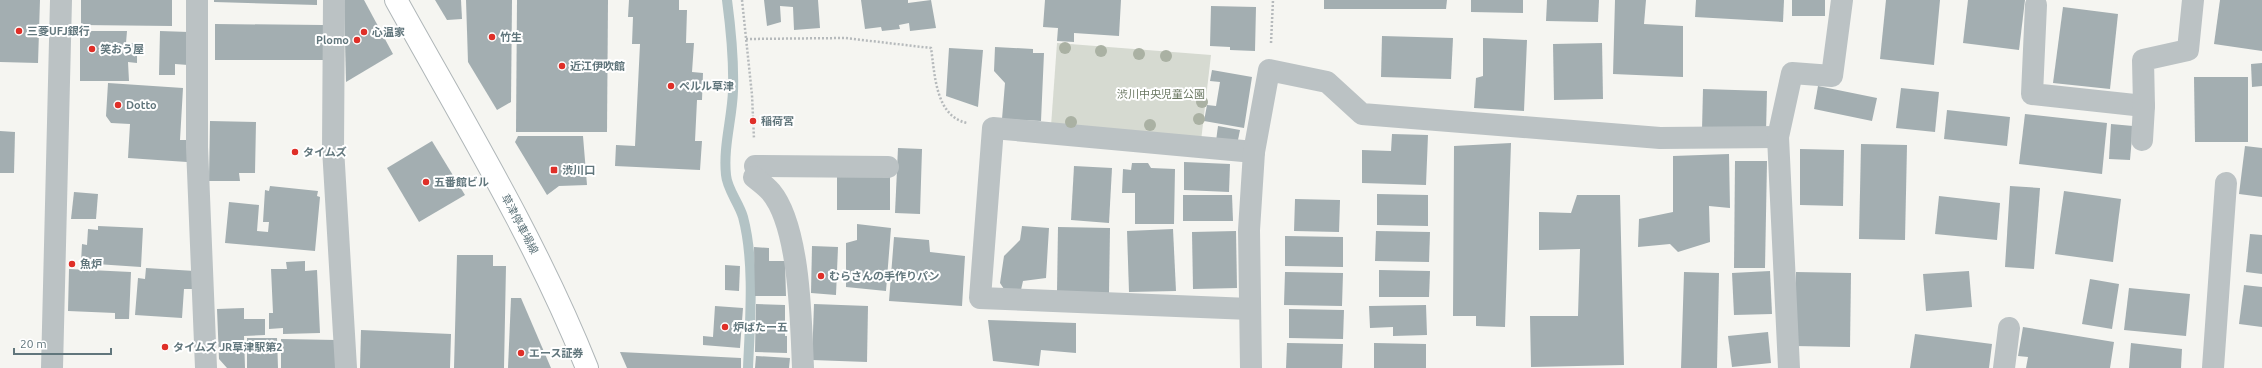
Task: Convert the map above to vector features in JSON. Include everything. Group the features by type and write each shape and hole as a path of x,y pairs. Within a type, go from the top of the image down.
{"main road":[{"name":"草津停車場線","path":"396,0 525,231 567,318 588,368"}],"street":[{"path":"52,368 61,0"},
{"path":"197,0 197,147 206,368"},
{"path":"334,0 333,148 346,368"},
{"path":"1789,368 1778,138 1792,73 1832,76 1842,0"},
{"path":"2142,140 2144,106 2143,60 2188,50 2193,0"},
{"path":"2036,5 2032,94 2144,106"},
{"path":"1251,368 1249,230 1254,152 1269,70 1326,82 1362,114 1660,138 1778,138"},
{"path":"1250,309 980,298 993,128 1254,152"},
{"path":"755,172 888,167"},
{"path":"755,172 771,192 788,225 800,304 803,368"},
{"path":"2213,368 2226,183"},
{"path":"2004,368 2009,328"}],"path":[{"path":"742,0 752,95 755,172"},
{"path":"1269,70 1272,0"},
{"path":"746,38 845,38 931,48 936,87 944,108 960,121 993,128"}],"green space":[{"name":"渋川中央児童公園","path":"1057,43 1211,55 1201,141 1051,126"}],"building":[{"name":"三菱UFJ銀行","path":"0,0 40,0 38,63 0,62"},
{"path":"81,0 172,0 172,26 81,25"},
{"path":"214,0 317,0 317,5 214,2"},
{"path":"344,0 364,0 393,54 346,82"},
{"path":"435,0 461,0 462,19 447,20"},
{"path":"466,0 512,0 511,102 497,110 468,62"},
{"name":"近江伊吹館","path":"517,0 608,0 607,132 516,132"},
{"name":"ペルル草津","path":"629,0 679,0 679,10 687,10 686,43 694,43 692,72 703,73 702,100 697,100 695,141 702,141 700,170 615,166 616,145 635,146 640,44 632,44 633,17 628,17"},
{"path":"764,0 818,0 820,28 794,30 793,7 780,6 781,22 767,26"},
{"path":"861,0 908,0 908,3 931,0 936,28 910,31 909,23 899,25 900,29 882,31 881,27 865,29"},
{"path":"1045,0 1121,0 1119,36 1074,33 1074,42 1057,41 1058,28 1043,27"},
{"path":"1324,0 1447,0 1446,9 1324,9"},
{"path":"1471,0 1523,0 1523,13 1471,12"},
{"path":"1547,0 1599,0 1598,22 1546,21"},
{"path":"1615,0 1646,0 1644,24 1683,26 1683,77 1613,74"},
{"path":"1696,0 1784,0 1783,22 1695,17"},
{"path":"1792,0 1825,0 1825,16 1792,16"},
{"path":"1886,0 1940,0 1934,65 1880,59"},
{"path":"1968,0 2025,0 2019,50 1963,43"},
{"path":"2220,0 2262,0 2262,51 2214,44"},
{"path":"1211,6 1256,7 1255,51 1230,50 1230,47 1210,46"},
{"path":"2063,7 2118,14 2110,89 2053,83"},
{"path":"215,24 323,25 323,60 215,60"},
{"path":"80,31 127,31 126,43 137,43 137,63 128,62 129,81 80,81"},
{"path":"160,31 189,32 188,65 175,64 175,75 159,75"},
{"path":"1382,36 1453,38 1451,79 1381,77"},
{"path":"1483,38 1527,40 1524,111 1474,108 1476,78 1483,76"},
{"path":"1602,43 1603,99 1554,100 1553,44"},
{"path":"995,47 1033,49 1033,53 1044,53 1041,121 1002,119 1005,83 994,71"},
{"path":"949,48 983,50 978,107 946,96"},
{"path":"2262,63 2262,86 2252,87 2251,64"},
{"path":"1212,70 1252,77 1244,128 1204,121 1207,105 1216,106 1220,82 1210,81"},
{"path":"2194,77 2248,77 2248,142 2195,142"},
{"path":"108,83 183,88 180,140 188,140 187,162 128,158 130,124 111,123 106,116"},
{"path":"1818,86 1877,98 1872,121 1814,109"},
{"path":"1901,88 1939,92 1935,132 1896,128"},
{"path":"1703,89 1767,91 1766,132 1702,130"},
{"path":"1947,110 2010,117 2007,146 1944,139"},
{"path":"2025,114 2107,123 2102,174 2019,164"},
{"path":"210,121 256,122 255,173 239,173 240,181 209,181"},
{"path":"2111,124 2133,126 2130,160 2109,159"},
{"path":"1218,126 1240,130 1237,145 1216,141"},
{"path":"0,131 15,132 14,173 0,173"},
{"path":"1392,134 1428,135 1426,185 1362,183 1362,150 1391,151"},
{"path":"518,136 583,136 587,185 559,186 547,195 515,142"},
{"name":"五番館ビル","path":"432,141 465,195 419,222 387,168"},
{"path":"1511,143 1505,327 1476,326 1476,316 1453,316 1454,146"},
{"path":"1861,144 1907,145 1905,240 1859,239"},
{"path":"2245,146 2262,148 2262,197 2239,194"},
{"path":"898,148 922,149 920,214 895,213"},
{"path":"1800,149 1844,150 1843,206 1800,205"},
{"path":"1729,154 1730,208 1709,206 1710,242 1678,252 1670,244 1638,247 1639,219 1673,212 1673,156"},
{"path":"1735,161 1767,161 1765,268 1734,268"},
{"path":"1184,162 1230,164 1229,192 1184,190"},
{"path":"1132,163 1148,163 1151,168 1175,169 1174,224 1135,224 1135,193 1122,193 1123,169 1131,170"},
{"path":"1074,166 1112,168 1109,223 1071,220"},
{"path":"837,175 890,175 890,210 837,210"},
{"path":"270,186 318,191 317,196 320,197 315,251 225,243 229,202 259,205 257,231 268,232 269,222 263,222 265,190 269,191"},
{"path":"2010,186 2040,188 2034,269 2005,267"},
{"path":"2064,191 2121,199 2113,262 2055,254"},
{"path":"74,192 98,194 96,219 71,219"},
{"path":"1377,194 1428,195 1428,226 1377,225"},
{"path":"1183,195 1232,195 1233,221 1183,221"},
{"path":"1577,195 1620,195 1624,365 1531,367 1530,316 1578,316 1580,249 1539,250 1539,212 1571,213"},
{"path":"1939,196 2000,203 1997,240 1935,234"},
{"path":"1295,199 1340,200 1339,232 1294,231"},
{"path":"857,224 891,228 886,291 846,287 846,243 857,240"},
{"path":"98,226 143,228 141,267 81,263 82,244 87,245 88,229 98,230"},
{"path":"1022,226 1049,228 1046,278 1023,281 1021,290 1004,289 1000,283 1004,256 1020,240"},
{"path":"1058,227 1110,228 1109,293 1057,292"},
{"path":"1173,229 1176,291 1129,292 1127,231"},
{"path":"1236,231 1237,288 1193,289 1192,232"},
{"path":"1376,231 1430,232 1429,262 1375,261"},
{"path":"2250,234 2262,235 2262,274 2246,272"},
{"path":"1285,236 1343,237 1343,267 1285,266"},
{"path":"894,237 929,240 930,252 965,256 962,306 889,301"},
{"path":"812,246 838,247 836,295 811,293"},
{"path":"754,247 769,248 769,261 785,261 786,296 755,296"},
{"path":"457,255 493,255 493,266 506,266 504,368 454,368"},
{"path":"305,261 305,271 317,270 320,333 283,334 283,328 269,329 269,313 273,313 271,269 287,269 286,262"},
{"path":"725,265 740,266 739,291 725,290"},
{"path":"146,268 195,271 193,289 184,289 182,318 135,315 138,278 145,279"},
{"path":"69,269 131,272 129,319 115,319 115,313 68,311"},
{"path":"1379,270 1430,271 1429,297 1379,297"},
{"path":"1770,271 1772,314 1734,315 1732,273"},
{"path":"1969,271 1972,307 1926,311 1923,274"},
{"path":"1285,272 1343,273 1342,306 1284,305"},
{"path":"1684,272 1719,273 1717,368 1681,368"},
{"path":"1796,272 1851,273 1850,347 1794,346"},
{"path":"2090,279 2119,284 2112,329 2082,324"},
{"path":"2244,285 2262,287 2262,327 2239,324"},
{"path":"2129,288 2190,294 2186,336 2124,330"},
{"path":"511,298 521,298 551,368 508,368"},
{"path":"756,304 785,305 785,336 787,336 787,353 755,352"},
{"path":"814,304 868,306 867,362 812,360"},
{"path":"1426,305 1427,335 1393,336 1393,327 1370,328 1369,306"},
{"path":"715,306 743,308 740,348 703,345 703,336 713,337"},
{"path":"244,308 244,319 265,319 265,335 244,336 245,368 227,368 219,359 217,309"},
{"path":"1289,309 1344,310 1343,339 1289,338"},
{"path":"988,320 1076,323 1076,353 1041,350 1039,366 993,361"},
{"path":"2023,327 2114,342 2110,368 2026,368 2028,357 2018,356"},
{"path":"361,330 451,334 450,368 360,368"},
{"path":"1768,332 1771,363 1732,367 1728,336"},
{"path":"1915,334 1992,344 1989,368 1910,368"},
{"path":"247,338 277,338 278,368 247,368"},
{"path":"281,339 336,340 336,368 281,368"},
{"path":"1287,343 1343,344 1342,368 1286,368"},
{"path":"1374,343 1426,344 1426,368 1374,368"},
{"path":"2131,343 2182,349 2181,368 2129,368"},
{"path":"620,352 741,358 741,368 627,368"},
{"path":"756,356 790,358 789,368 755,368"}],"waterway":[{"path":"727,0 732,45 733,79 725,164 727,180 739,206 747,234 751,292 748,368"}],"place":[{"name":"三菱UFJ銀行","path":"19,31"},
{"name":"心温家","path":"364,32"},
{"name":"竹生","path":"492,37"},
{"name":"Plomo","path":"357,40"},
{"name":"笑おう屋","path":"92,49"},
{"name":"近江伊吹館","path":"562,66"},
{"name":"ペルル草津","path":"671,86"},
{"name":"Dotto","path":"118,105"},
{"name":"稲荷宮","path":"753,121"},
{"name":"タイムズ","path":"295,152"},
{"name":"渋川口","path":"554,170"},
{"name":"五番館ビル","path":"426,182"},
{"name":"魚炉","path":"72,264"},
{"name":"むらさんの手作りパン","path":"821,276"},
{"name":"炉ばたー五","path":"725,327"},
{"name":"タイムズ JR草津駅第2","path":"165,347"},
{"name":"エース証券","path":"521,353"}]}
